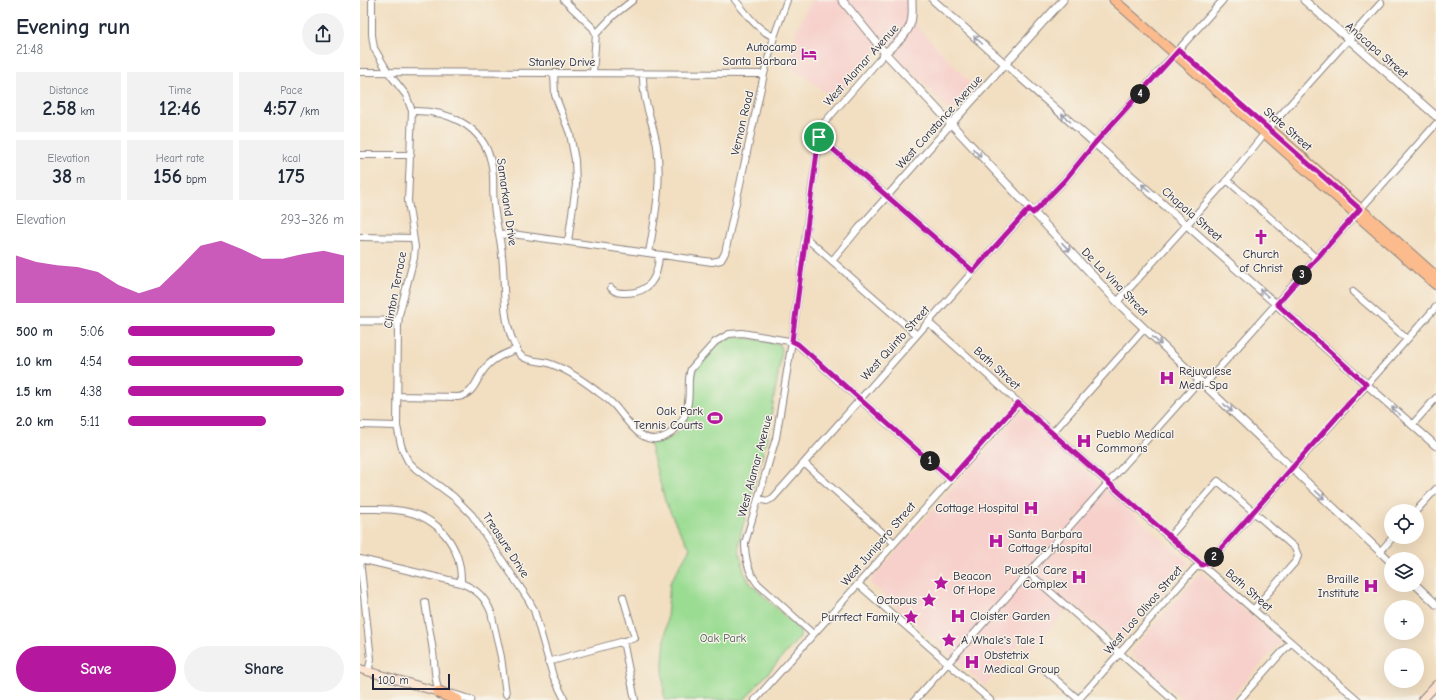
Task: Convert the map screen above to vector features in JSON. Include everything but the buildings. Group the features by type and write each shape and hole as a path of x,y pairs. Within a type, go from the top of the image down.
{"highway":[{"path":"438,692 457,700"}],"main road":[{"name":"State Street","path":"1114,0 1267,130 1358,211 1436,285"},
{"name":"State Street","path":"1123,0 1177,52"},
{"name":"State Street","path":"1358,211 1436,276"},
{"path":"364,671 438,692"},
{"path":"1422,700 1436,686"}],"street":[{"path":"372,0 372,35 374,48 388,72 406,95 412,111"},
{"path":"564,0 593,28 596,34 594,73"},
{"path":"596,34 614,15 633,0"},
{"path":"735,0 756,26 766,34 774,37"},
{"name":"Vernon Road","path":"659,255 716,262 723,258 764,74 774,37 787,0"},
{"name":"De La Vina Street","path":"842,0 885,53 1117,302 1384,556"},
{"name":"West Alamar Avenue","path":"814,634 758,584 749,570 746,558 745,543 776,438 792,341 819,137 825,122 885,53 902,37 909,27 912,16 912,0"},
{"name":"Chapala Street","path":"933,0 1436,446"},
{"name":"West Constance Avenue","path":"832,261 887,196 1063,0"},
{"name":"West Quinto Street","path":"758,499 767,501 770,500 973,271 1031,211 1065,180 1095,143 1223,0"},
{"name":"Anacapa Street","path":"1304,0 1436,116"},
{"path":"1117,302 1227,180 1267,130 1381,3"},
{"name":"Stanley Drive","path":"360,72 764,74"},
{"path":"554,74 555,95 570,134 575,160 576,185 568,242"},
{"path":"643,74 644,98 655,132 659,168 658,204 649,253"},
{"name":"Clinton Terrace","path":"397,426 398,321 414,258 408,202 412,111"},
{"name":"Samarkand Drive","path":"412,111 432,112 452,117 467,126 486,147 493,171 495,213 500,235 503,260 504,304 508,326 516,349"},
{"path":"915,700 1109,483 1277,304 1316,258 1436,124"},
{"path":"819,137 973,271"},
{"path":"360,155 411,155"},
{"path":"1227,180 1316,258"},
{"path":"500,235 512,234 659,255 656,272 648,287 632,293 619,293 611,288"},
{"path":"360,238 413,238"},
{"path":"806,238 917,335"},
{"path":"1353,292 1407,339"},
{"name":"West Los Olivos Street","path":"1078,700 1195,568 1209,562 1436,306"},
{"path":"360,321 398,321"},
{"name":"Bath Street","path":"928,322 1169,537 1358,700"},
{"path":"1053,432 1144,329"},
{"path":"397,396 458,397 464,395 475,387 489,363 516,349 522,357 548,363 583,382 614,405 637,432 650,438 657,439 673,431 681,421 688,402 692,369 720,338 729,334 742,333 792,341 798,344 950,479"},
{"path":"1412,425 1436,398"},
{"name":"West Junipero Street","path":"756,698 1018,403"},
{"path":"360,425 397,426"},
{"name":"Treasure Drive","path":"397,426 401,445 408,461 416,470 454,496 470,512 528,599 534,610 548,662 565,700"},
{"path":"804,463 894,542"},
{"path":"1169,537 1218,481 1254,511 1295,548 1298,556 1296,561 1254,609"},
{"path":"1422,504 1436,488"},
{"path":"360,509 404,511 422,517 436,525 449,539 457,553 461,566 461,583"},
{"path":"1380,552 1387,544"},
{"path":"364,671 371,659 360,560 461,583 480,593 489,606 500,650 506,694"},
{"path":"1029,573 1173,700"},
{"path":"858,584 990,700"},
{"path":"1423,592 1436,604"},
{"path":"548,662 635,638 623,597"},
{"path":"426,602 428,626 433,651 435,683 438,692 462,696 471,700"},
{"path":"623,641 635,700"},
{"path":"1239,700 1291,642"},
{"path":"1044,669 1078,700"}],"shaded area":[{"path":"811,0 911,0 916,25 974,87 951,113 897,55 890,37 883,37 874,55 834,99 789,66 796,32"},
{"name":"Cottage Hospital","path":"1020,414 1189,563 1118,643 1073,603 1030,652 1020,643 985,686 869,582 1017,415"},
{"path":"1201,572 1280,642 1229,700 1183,700 1130,653"}],"green space":[{"name":"Oak Park","path":"742,337 779,344 782,350 768,434 741,533 739,544 740,555 744,572 750,583 800,631 800,637 744,700 664,700 663,662 670,583 690,548 678,528 665,501 649,442 665,440 678,432 690,411 692,403 693,378 698,367 721,342 728,338"}],"place":[{"name":"Autocamp Santa Barbara","path":"809,54"},
{"name":"Church of Christ","path":"1261,237"},
{"name":"Rejuvalese Medi-Spa","path":"1167,378"},
{"name":"Oak Park Tennis Courts","path":"715,418"},
{"name":"Pueblo Medical Commons","path":"1084,441"},
{"name":"Cottage Hospital","path":"1031,508"},
{"name":"Santa Barbara Cottage Hospital","path":"996,541"},
{"name":"Pueblo Care Complex","path":"1079,577"},
{"name":"Beacon Of Hope","path":"941,583"},
{"name":"Braille Institute","path":"1371,586"},
{"name":"Octopus","path":"929,600"},
{"name":"Cloister Garden","path":"958,616"},
{"name":"Purrfect Family","path":"911,617"},
{"name":"A Whale's Tale I","path":"949,640"},
{"name":"Obstetrix Medical Group","path":"972,662"}],"route":[{"path":"1179,50 1360,209 1277,304 1366,384 1209,562 1202,565 1053,432 1018,403 950,479 798,344 792,341 819,137 973,271 1029,209 1033,213 1065,180 1095,143 1179,50"}]}
